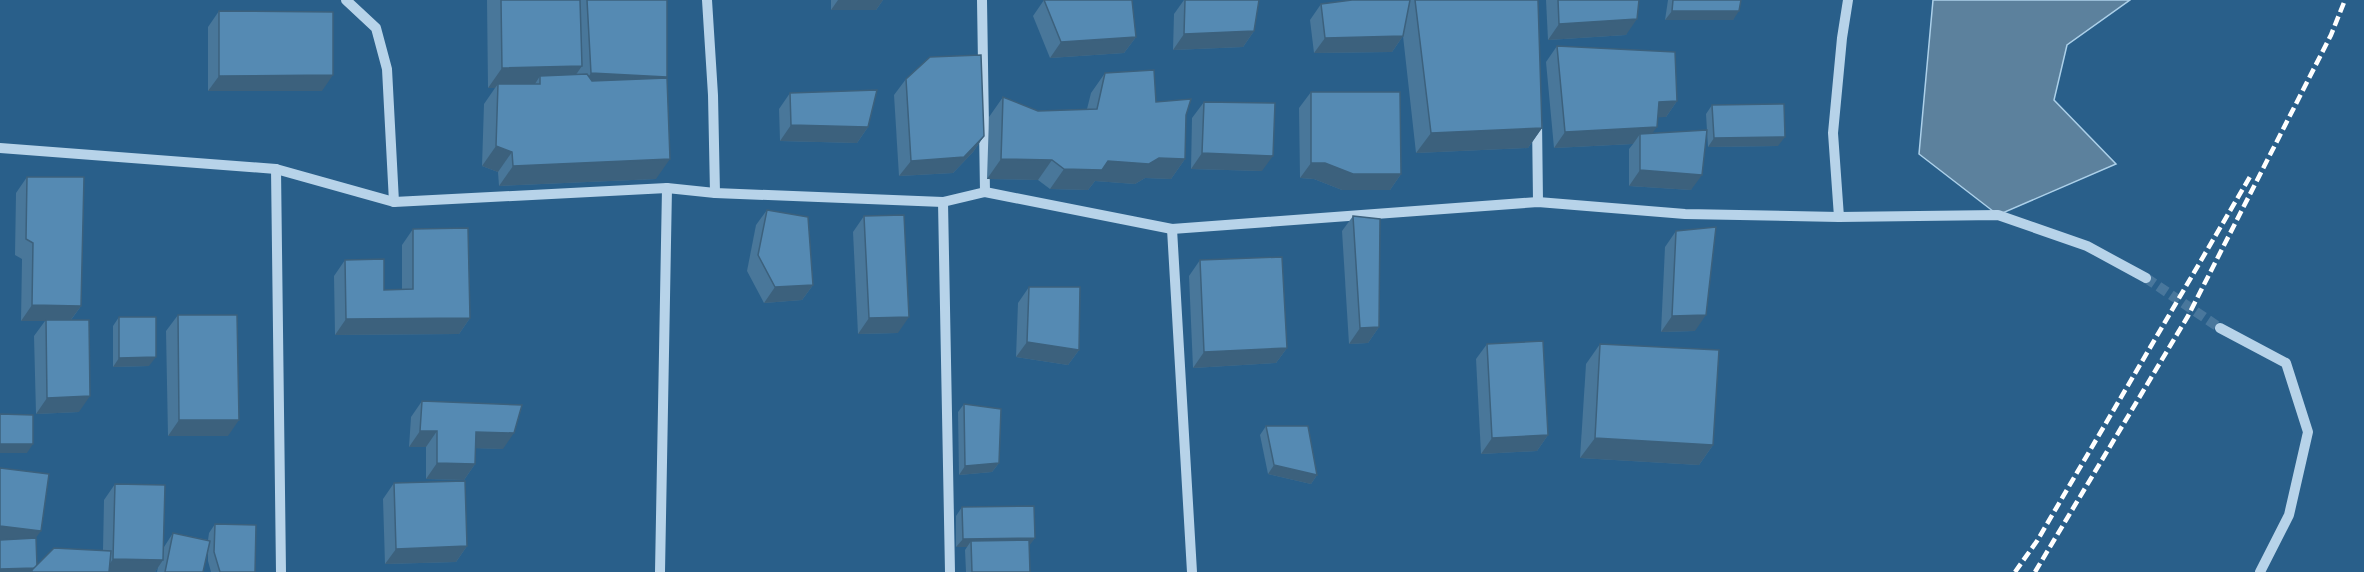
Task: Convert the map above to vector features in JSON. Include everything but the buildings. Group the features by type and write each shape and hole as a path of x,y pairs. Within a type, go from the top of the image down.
{"street":[{"path":"346,0 376,28 387,69 394,202"},
{"path":"707,0 713,95 715,194"},
{"path":"982,0 985,192"},
{"path":"1839,217 1833,133 1848,0"},
{"path":"1537,107 1538,202"},
{"path":"0,148 276,169 394,202 667,188 715,194 944,202 985,192 1172,229 1538,202 1685,214 1839,217 1998,215 2087,246 2146,278"},
{"path":"276,169 281,572"},
{"path":"660,572 667,188"},
{"path":"944,202 950,572"},
{"path":"1172,229 1192,572"},
{"path":"2220,328 2286,363 2308,432 2289,515 2260,572"}],"water":[{"path":"1933,0 2130,0 2067,45 2054,100 2116,164 1998,215 1919,154"}],"tunnel":[{"path":"2146,278 2220,328"}],"railway":[{"path":"2035,572 2188,316 2331,35 2345,0"},
{"path":"2015,572 2037,541 2251,175"}]}
